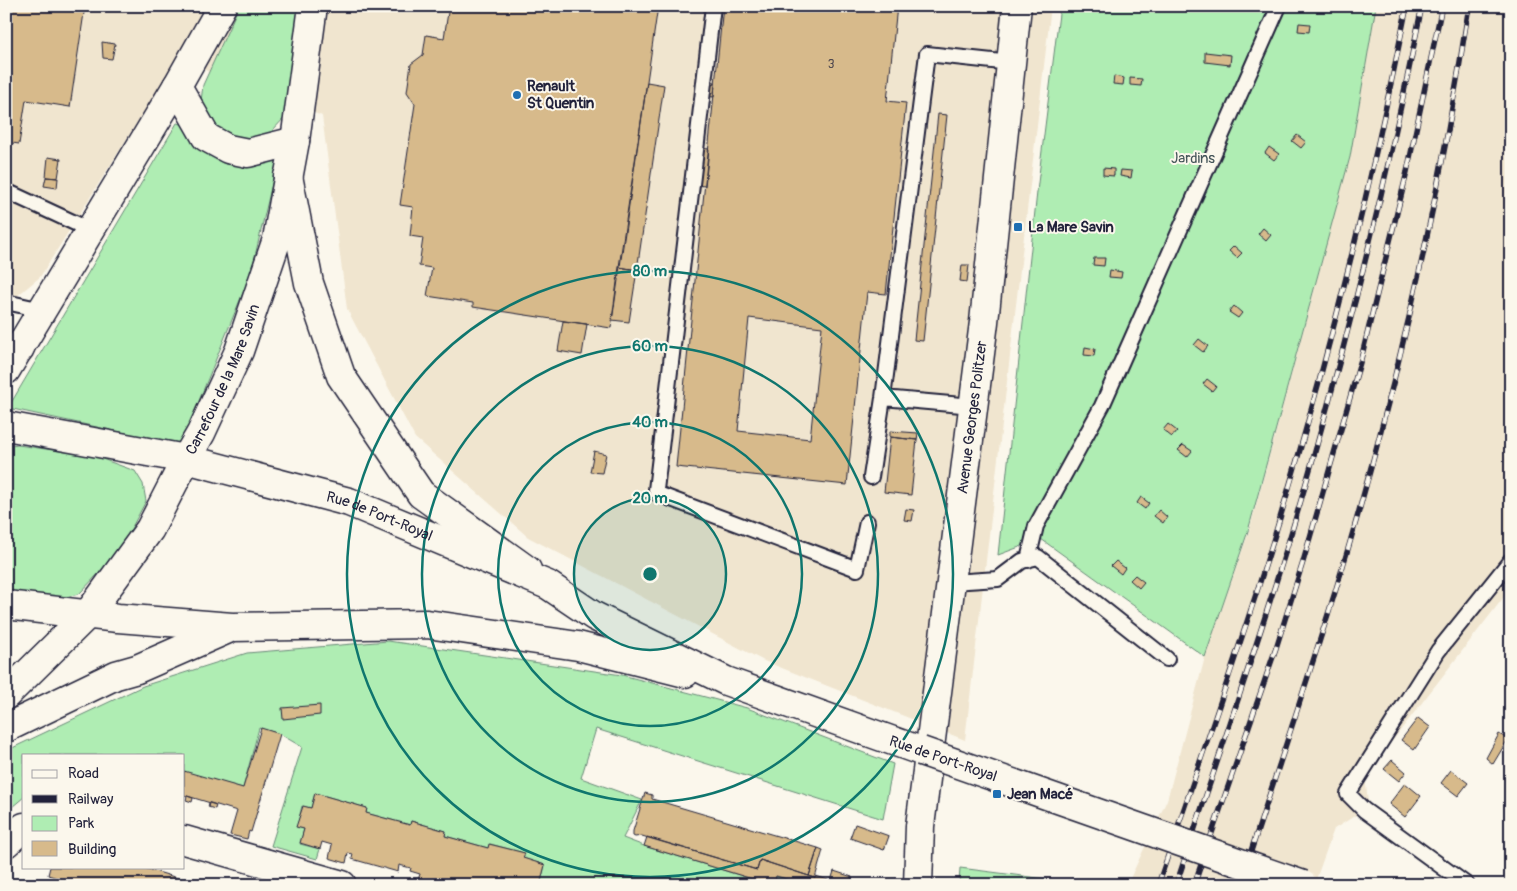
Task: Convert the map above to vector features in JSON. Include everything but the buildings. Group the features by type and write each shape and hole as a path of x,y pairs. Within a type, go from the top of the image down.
{"main road":[{"path":"11,356 42,310 177,86 222,6"},
{"name":"Carrefour de la Mare Savin","path":"6,696 88,614 150,529 201,433 239,351 277,239 295,141 314,6"},
{"name":"Avenue Georges Politzer","path":"918,885 920,826 973,406 1017,6"},
{"path":"177,86 206,137 228,148 248,153 295,141"},
{"path":"288,176 309,283 341,376 421,494 548,585"},
{"name":"Rue de Port-Royal","path":"6,426 186,459 349,502 548,585 594,616 726,681 1303,885"},
{"name":"Rue de Port-Royal","path":"6,605 118,618 232,627 427,624 578,646 673,671 726,681"},
{"path":"6,728 116,675 137,669 232,627"},
{"path":"6,843 22,829"},
{"path":"185,840 342,885"}],"lane":[{"path":"713,6 656,490 658,494 857,569 867,522"},
{"path":"1028,560 1036,526 1102,406 1279,6"},
{"path":"871,478 883,398 926,54 1011,63"},
{"path":"6,192 90,230"},
{"path":"6,302 42,310"},
{"path":"883,398 973,406"},
{"path":"952,582 998,579 1022,561 1038,557 1167,659"},
{"path":"1467,885 1364,810 1348,794 1438,651 1511,560"}],"shaded area":[{"path":"6,6 1051,6 965,740 764,661 528,537 415,438 347,309 322,116 177,59 40,277 6,305"},
{"path":"1376,6 1511,6 1511,588 1365,776 1368,802 1364,810 1334,829 1314,885 1127,885 1167,800 1205,657 1249,531 1350,157"}],"green space":[{"path":"239,6 301,6 286,116 271,132 252,139 224,137 200,109 203,85"},
{"name":"Jardins","path":"1060,6 1376,6 1350,157 1248,531 1205,657 1041,539 998,555 1038,183"},
{"path":"177,123 278,158 251,273 181,445 8,408"},
{"path":"11,444 94,456 135,471 143,484 146,501 123,544 79,594 53,600 6,593 6,445"},
{"path":"388,641 622,675 747,708 893,764 883,819 596,729 581,778 642,800 623,838 772,885 540,885 545,865 523,858 524,853 490,844 488,848 445,836 446,831 411,821 410,825 366,813 367,808 315,793 311,808 302,806 297,827 304,829 300,844 320,849 317,859 271,846 302,747 280,734 259,728 243,788 185,773 185,754 22,754 22,799 6,812 6,751 143,686 247,653"},
{"path":"960,868 1046,879 1045,885 959,885"},
{"path":"776,876 807,885 774,885"}],"railway":[{"path":"1158,885 1273,541 1312,408 1363,208 1407,6"},
{"path":"1176,885 1266,613 1316,448 1373,228 1422,6"},
{"path":"1194,885 1276,648 1303,562 1361,359 1407,172 1442,6"},
{"path":"1240,885 1336,589 1396,373 1444,153 1469,6"}],"place":[{"name":"Renault St Quentin","path":"517,95"},
{"name":"La Mare Savin","path":"1018,227"},
{"name":"Jean Macé","path":"997,794"}]}
